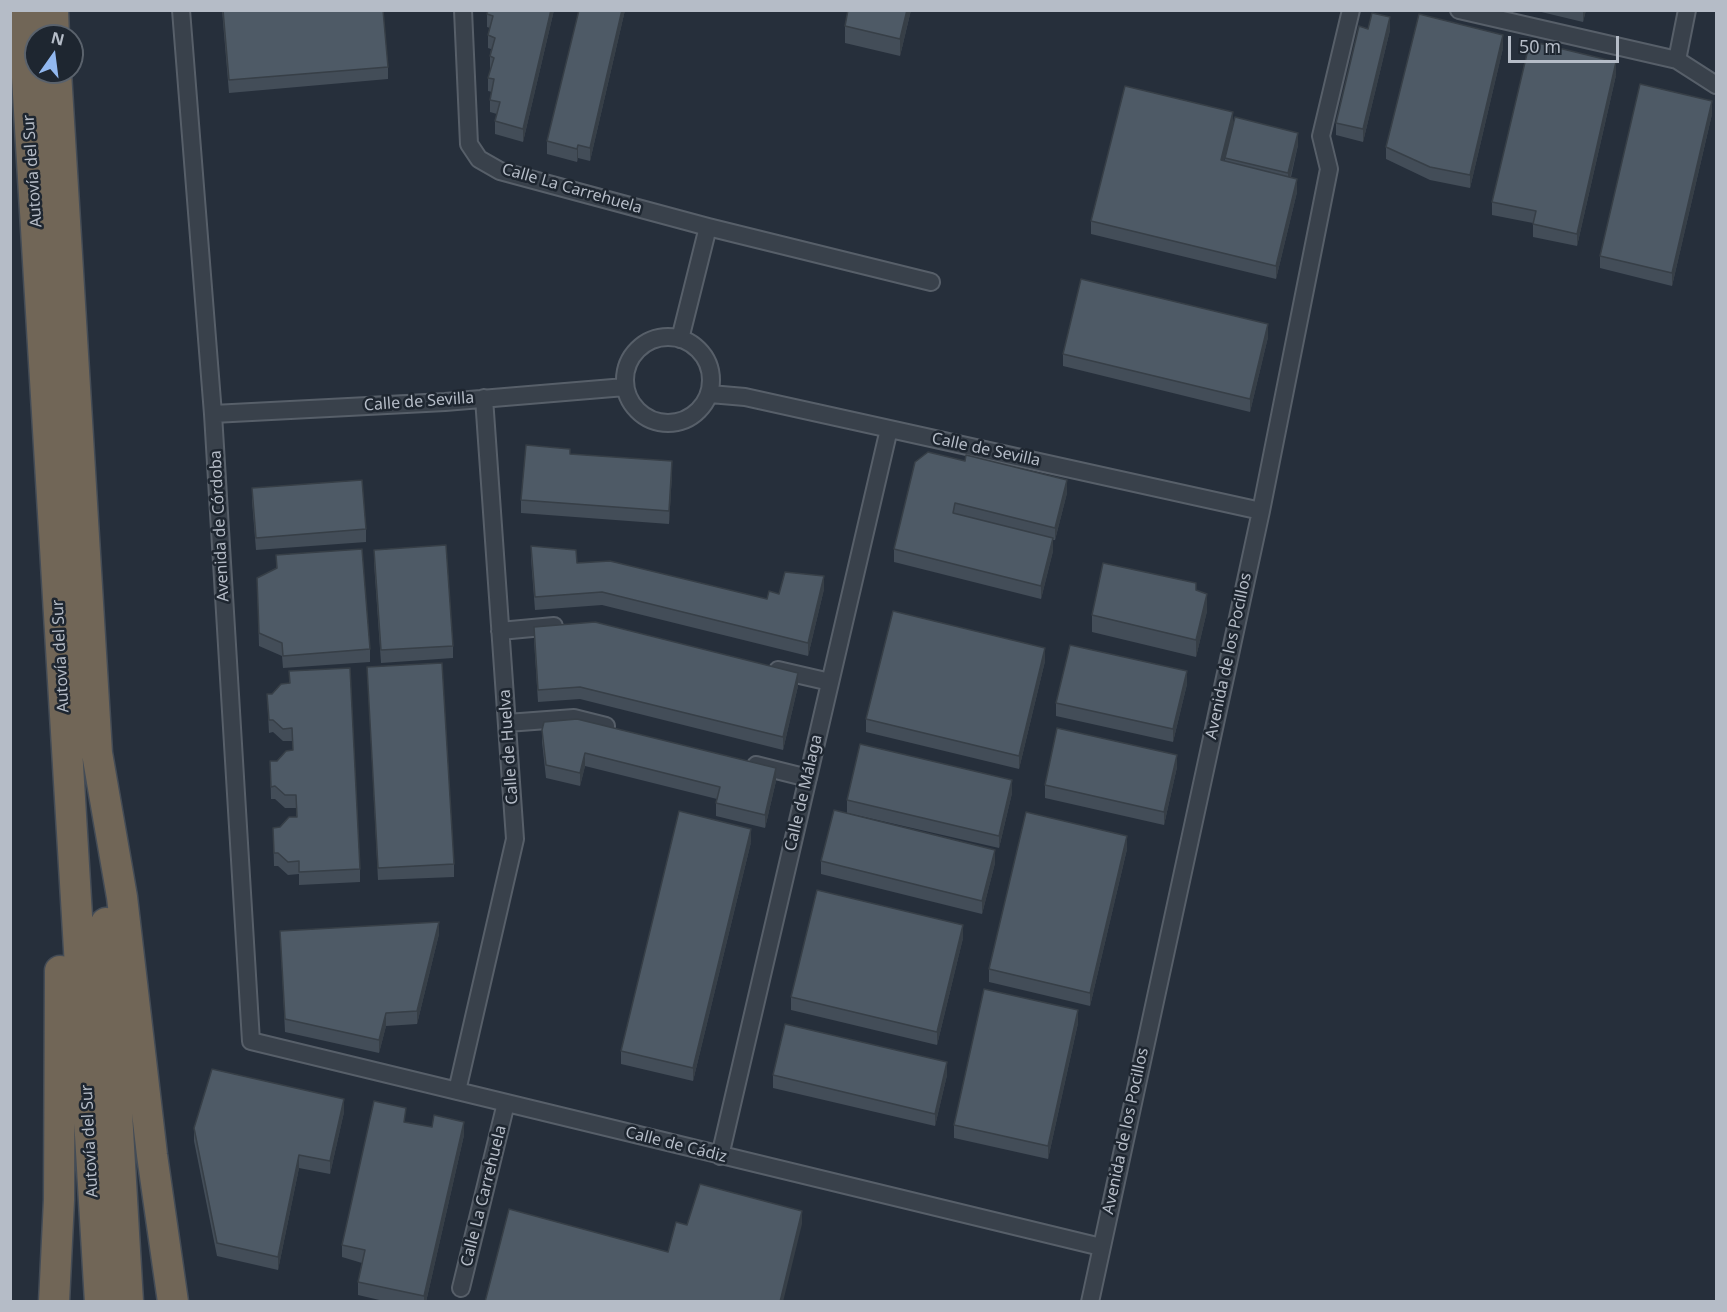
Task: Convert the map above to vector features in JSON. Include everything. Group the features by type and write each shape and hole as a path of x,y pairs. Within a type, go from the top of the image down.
{"highway":[{"name":"Autovía del Sur","path":"23,10 100,1302"},
{"path":"57,84 97,753 122,897 152,1155 173,1302"},
{"path":"61,158 70,84"},
{"path":"48,418 35,500 58,862 60,941 59,1177 54,1302"},
{"name":"Autovía del Sur","path":"97,753 129,1302"}],"street":[{"name":"Avenida de Córdoba","path":"181,10 213,414 251,1041"},
{"name":"Calle La Carrehuela","path":"463,10 469,144 479,159 500,171 708,227 931,282"},
{"name":"Avenida de los Pocillos","path":"1090,1302 1261,511 1329,169 1321,136 1351,10"},
{"path":"1459,10 1677,60 1716,85"},
{"path":"1677,60 1687,10"},
{"path":"680,339 708,227"},
{"path":"658,338 680,339 695,346 704,356 712,381 710,394 693,416 679,423 665,424 651,420 639,412 630,401 625,387 625,374 635,351 658,338"},
{"name":"Calle de Sevilla","path":"213,414 625,387"},
{"name":"Calle de Sevilla","path":"710,394 745,398 1261,511"},
{"name":"Calle de Huelva","path":"457,1091 515,839 484,398"},
{"name":"Calle de Málaga","path":"720,1156 890,429"},
{"path":"500,631 569,625"},
{"path":"762,665 830,682"},
{"path":"507,723 574,718 619,729"},
{"path":"741,761 807,778"},
{"name":"Calle de Cádiz","path":"251,1041 1101,1247"},
{"name":"Calle La Carrehuela","path":"461,1288 506,1103"}],"building":[{"path":"223,10 383,10 388,67 229,80"},
{"path":"488,10 551,10 523,129 495,121 500,102 490,100 494,79 488,78 494,58 490,56 495,38 488,35 493,16 487,14"},
{"path":"579,10 622,10 590,148 578,145 577,149 547,141"},
{"path":"848,10 907,10 900,39 845,26"},
{"path":"1372,13 1390,17 1363,129 1336,123 1359,26 1368,29"},
{"path":"1419,14 1503,35 1470,175 1430,167 1386,147"},
{"path":"1530,41 1616,62 1577,234 1533,224 1536,211 1492,202"},
{"path":"1640,84 1712,101 1672,273 1600,256"},
{"path":"1125,86 1233,112 1221,160 1297,179 1276,266 1091,221"},
{"path":"1235,117 1298,133 1288,173 1225,158"},
{"path":"1081,279 1268,324 1250,399 1063,354"},
{"path":"526,445 570,449 570,454 672,461 669,511 521,500"},
{"path":"928,452 965,461 966,455 1067,480 1055,528 955,503 953,513 1053,538 1041,586 894,549 915,462"},
{"path":"362,480 366,529 256,538 252,488"},
{"path":"446,545 453,646 381,650 374,550"},
{"path":"531,546 576,550 577,563 610,561 767,599 769,591 779,594 785,572 824,576 808,643 602,592 535,597"},
{"path":"362,549 370,649 283,656 282,643 259,633 257,578 277,568 276,555"},
{"path":"1103,563 1196,583 1196,590 1207,594 1196,640 1092,615"},
{"path":"893,611 1045,648 1019,756 866,719"},
{"path":"595,622 798,673 783,737 580,687 538,690 534,627"},
{"path":"1070,645 1187,671 1173,729 1056,703"},
{"path":"442,663 454,864 378,868 367,667"},
{"path":"350,668 360,869 299,872 299,861 288,862 278,853 274,853 273,828 280,827 289,817 297,817 296,795 285,795 275,786 271,787 270,761 277,761 286,751 293,750 292,728 283,729 273,720 269,720 267,694 272,694 281,684 290,683 289,671"},
{"path":"577,719 776,768 765,815 716,803 720,787 585,753 580,773 546,765 542,730 544,722"},
{"path":"1057,728 1177,755 1164,812 1045,785"},
{"path":"860,744 1012,780 999,836 847,800"},
{"path":"834,810 995,850 982,901 821,861"},
{"path":"679,811 751,829 693,1068 621,1051"},
{"path":"1026,812 1127,836 1090,993 989,969"},
{"path":"817,890 963,925 937,1032 791,997"},
{"path":"439,922 417,1011 386,1013 379,1040 285,1019 280,931"},
{"path":"984,989 1078,1010 1048,1146 954,1125"},
{"path":"785,1024 947,1062 935,1114 773,1075"},
{"path":"212,1069 344,1099 330,1161 299,1155 278,1257 217,1243 194,1128"},
{"path":"374,1101 406,1108 404,1122 432,1127 434,1115 464,1122 424,1296 358,1282 365,1250 342,1245"},
{"path":"700,1184 802,1211 780,1302 485,1302 509,1209 668,1252 676,1222 687,1225"}]}
